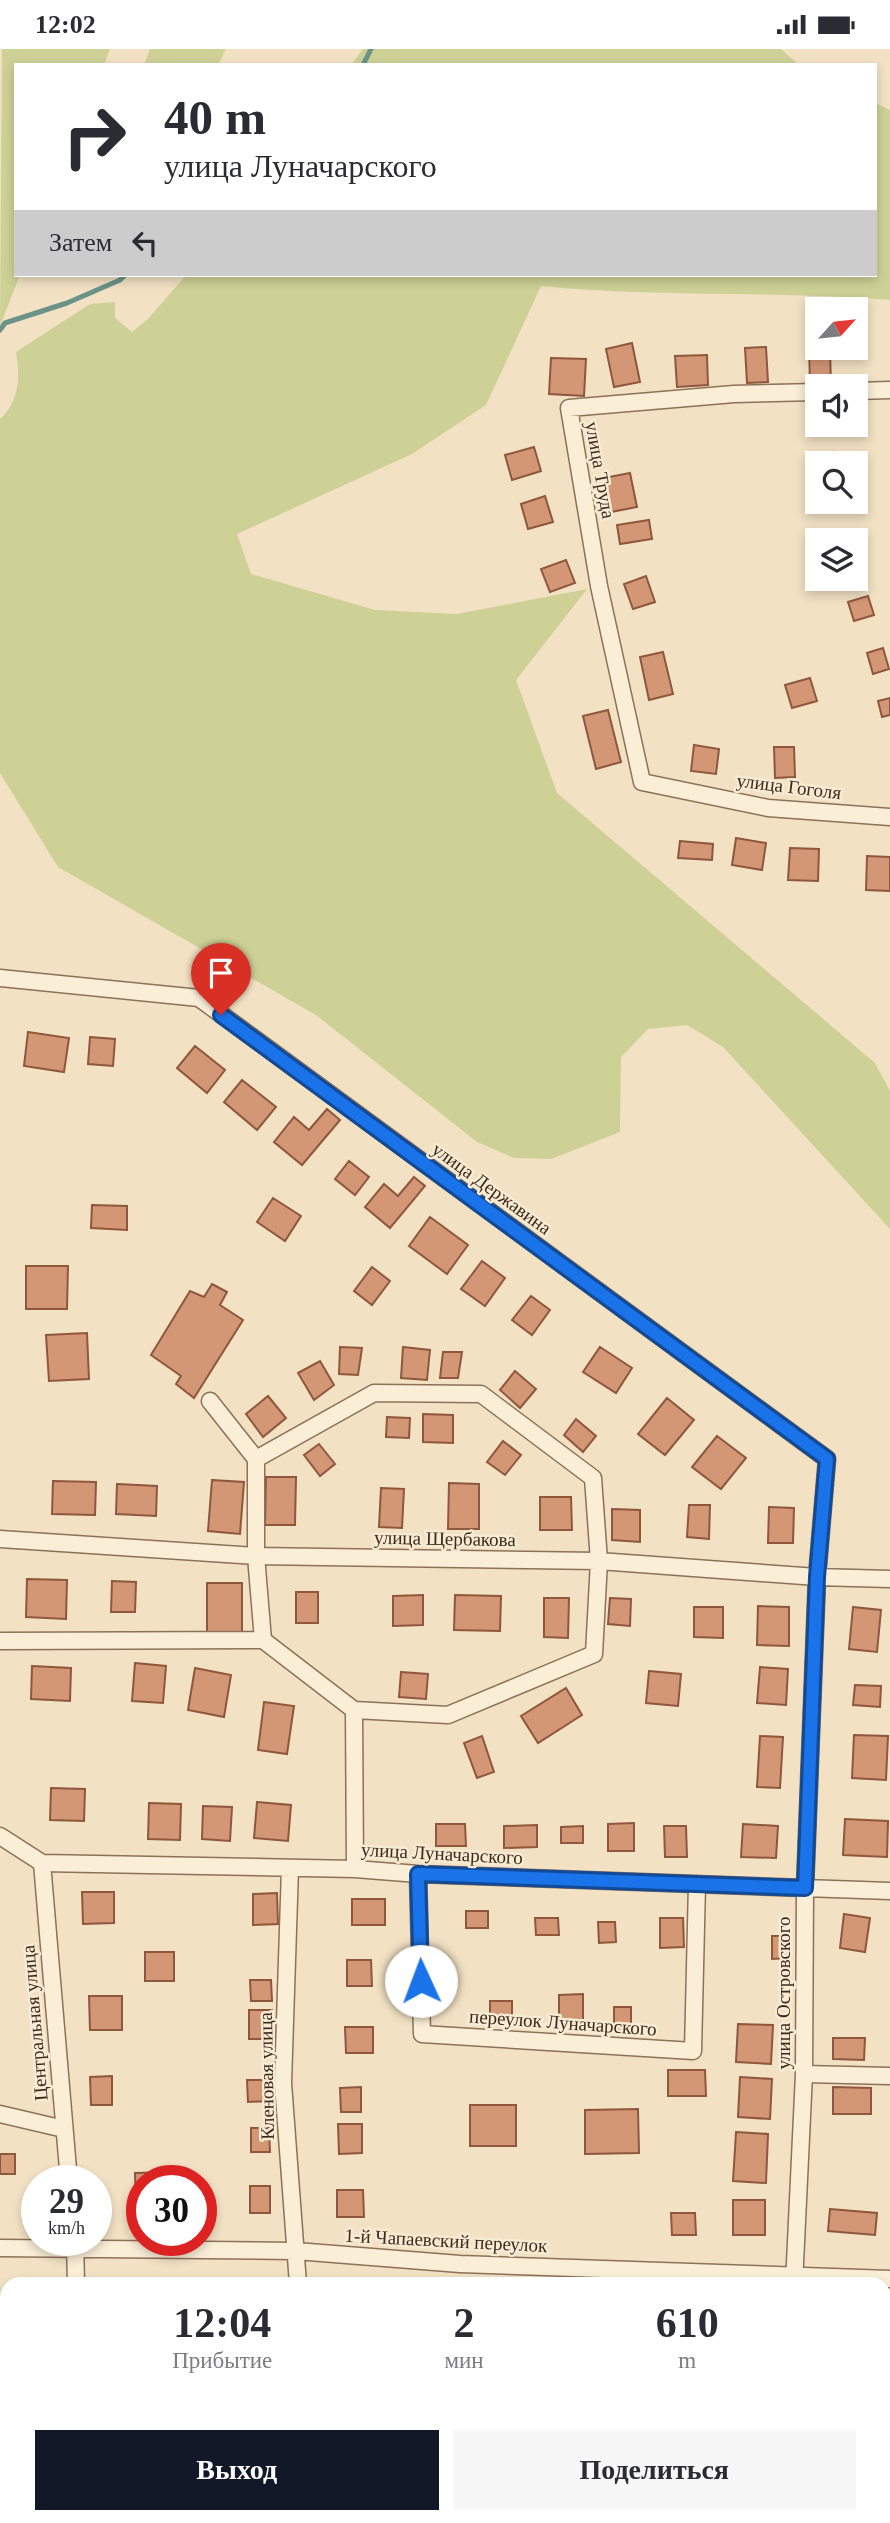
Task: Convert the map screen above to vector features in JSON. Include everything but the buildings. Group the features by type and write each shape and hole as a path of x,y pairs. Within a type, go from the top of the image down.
{"street":[{"path":"868,391 890,390"},
{"name":"улица Труда","path":"642,782 599,586 569,408 734,394 805,392"},
{"name":"улица Гоголя","path":"642,782 768,809 890,817"},
{"name":"улица Державина","path":"0,978 199,998 827,1459 817,1577"},
{"path":"0,1641 263,1640 354,1710 448,1715 594,1654 599,1561 593,1478 481,1394 374,1393 256,1459"},
{"path":"210,1401 256,1459 256,1556 263,1640"},
{"name":"улица Щербакова","path":"0,1539 256,1556 599,1561 890,1580"},
{"name":"улица Островского","path":"794,2277 804,2074 805,1888 817,1577"},
{"path":"354,1710 355,1869"},
{"path":"0,1836 42,1863"},
{"name":"улица Луначарского","path":"42,1863 355,1869 418,1874 890,1891"},
{"name":"Центральная улица","path":"42,1863 67,2165"},
{"name":"Кленовая улица","path":"290,1868 284,2083 298,2277"},
{"name":"переулок Луначарского","path":"418,1874 422,2034 693,2051 697,1884"},
{"path":"804,2074 890,2076"},
{"path":"0,2114 64,2129"},
{"name":"1-й Чапаевский переулок","path":"112,2246 296,2251 460,2264 749,2277"},
{"name":"1-й Чапаевский переулок","path":"0,2248 21,2247"},
{"path":"75,2256 76,2277"}],"green space":[{"path":"2,49 110,49 105,63 14,63 14,277 19,277 0,326"},
{"path":"150,49 226,49 219,63 145,63"},
{"path":"363,49 781,49 797,63 352,63"},
{"path":"877,104 890,110 890,300 803,295 628,292 541,286 486,405 412,454 237,534 251,574 375,610 457,614 587,589 516,680 557,793 875,1063 890,1091 890,1229 723,1047 687,1025 648,1029 621,1057 620,1132 551,1159 514,1158 477,1142 316,1015 58,867 0,773 0,419 12,404 17,388 16,352 90,304 115,302 115,318 132,332 148,319 184,277 877,277"}],"waterway":[{"path":"364,63 371,49"},
{"path":"0,330 5,323 67,303 123,277"}],"route":[{"path":"221,1015 827,1459 817,1577 805,1888 418,1874 421,1981"}]}
